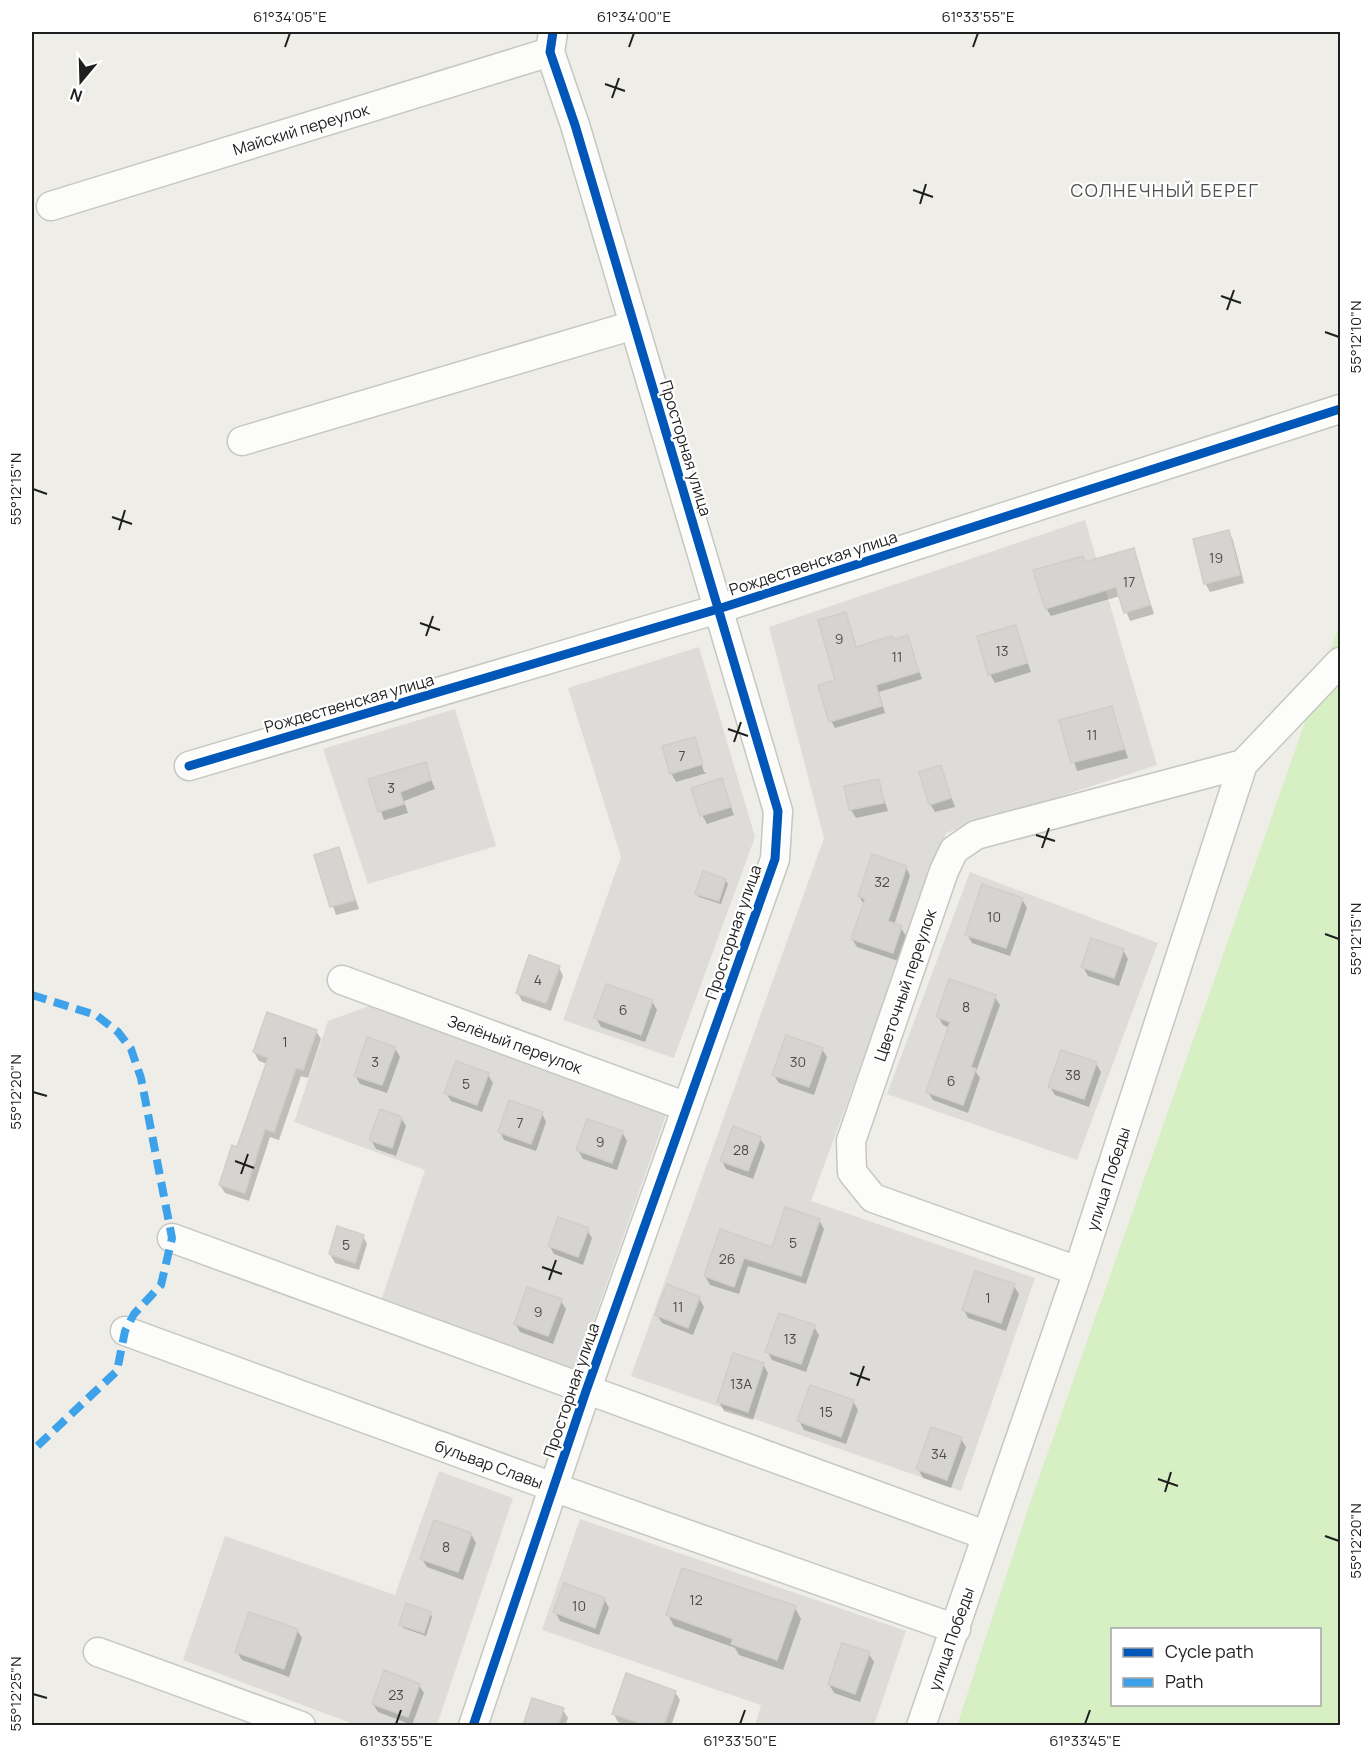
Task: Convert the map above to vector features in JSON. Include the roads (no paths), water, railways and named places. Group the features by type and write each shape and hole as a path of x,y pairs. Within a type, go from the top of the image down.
{"street":[{"name":"Майский переулок","path":"51,206 552,42"},
{"name":"Просторная улица","path":"473,1725 586,1391 775,860 777,811 552,42"},
{"path":"242,441 634,325"},
{"name":"Рождественская улица","path":"189,766 718,609 1341,409"},
{"name":"улица Победы","path":"921,1725 1078,1271 1243,764 1341,662"},
{"name":"Цветочный переулок","path":"1078,1271 873,1198 852,1172 852,1141 944,871 954,850 976,836 1243,764"},
{"name":"Зелёный переулок","path":"342,980 687,1107"},
{"path":"172,1238 985,1535"},
{"name":"бульвар Славы","path":"125,1332 553,1487 956,1629"},
{"path":"98,1652 301,1725"}],"district":[{"name":"СОЛНЕЧНЫЙ БЕРЕГ","path":"1165,190"}]}
